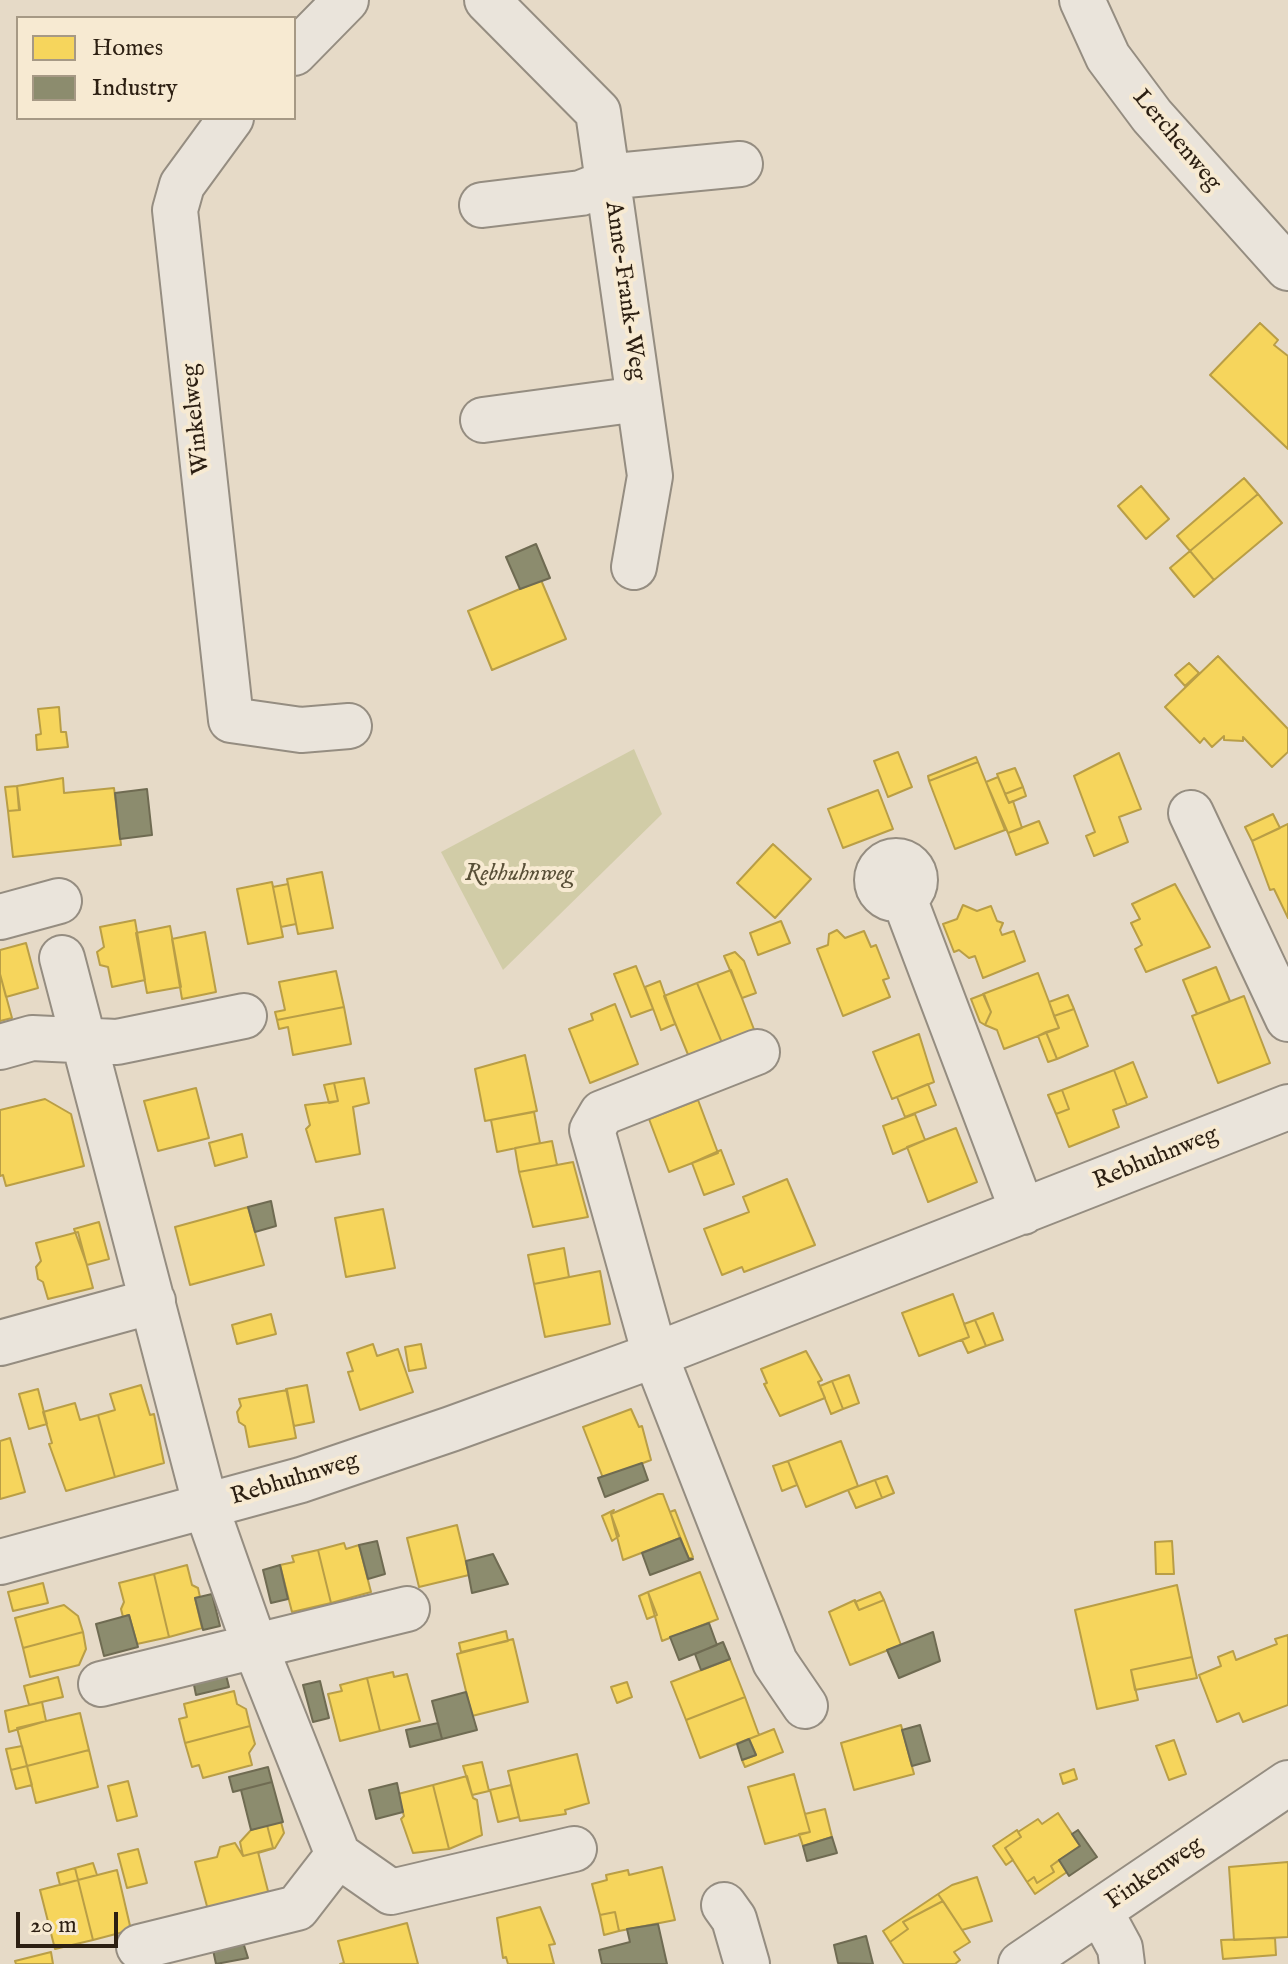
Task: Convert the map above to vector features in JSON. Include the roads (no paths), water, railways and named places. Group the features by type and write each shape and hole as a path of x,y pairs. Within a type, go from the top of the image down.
{"street":[{"path":"296,51 346,0"},
{"name":"Anne-Frank-Weg","path":"487,0 598,112 650,476 634,567"},
{"name":"Lerchenweg","path":"1082,0 1108,57 1152,116 1288,268"},
{"name":"Winkelweg","path":"216,122 182,185 175,210 231,720 301,730 349,726"},
{"name":"Anne-Frank-Weg","path":"482,205 581,193 626,175 740,164"},
{"name":"Anne-Frank-Weg","path":"483,420 639,399"},
{"path":"1191,813 1288,1019"},
{"path":"878,893 1023,1212"},
{"path":"0,917 59,901"},
{"name":"Rebhuhnweg","path":"62,958 206,1507 255,1646 338,1855"},
{"path":"0,1047 32,1038 117,1042 244,1016"},
{"path":"757,1052 602,1113 592,1130 655,1355 775,1662 805,1706"},
{"name":"Rebhuhnweg","path":"6,1557 206,1507 451,1429 655,1355 1288,1107"},
{"path":"0,1343 153,1301"},
{"path":"101,1684 407,1609"},
{"name":"Finkenweg","path":"1021,1964 1288,1783"},
{"path":"139,1947 297,1908 338,1855 391,1892 574,1849"},
{"path":"724,1905 734,1919 747,1964"},
{"path":"1100,1911 1120,1948 1122,1964"}]}
